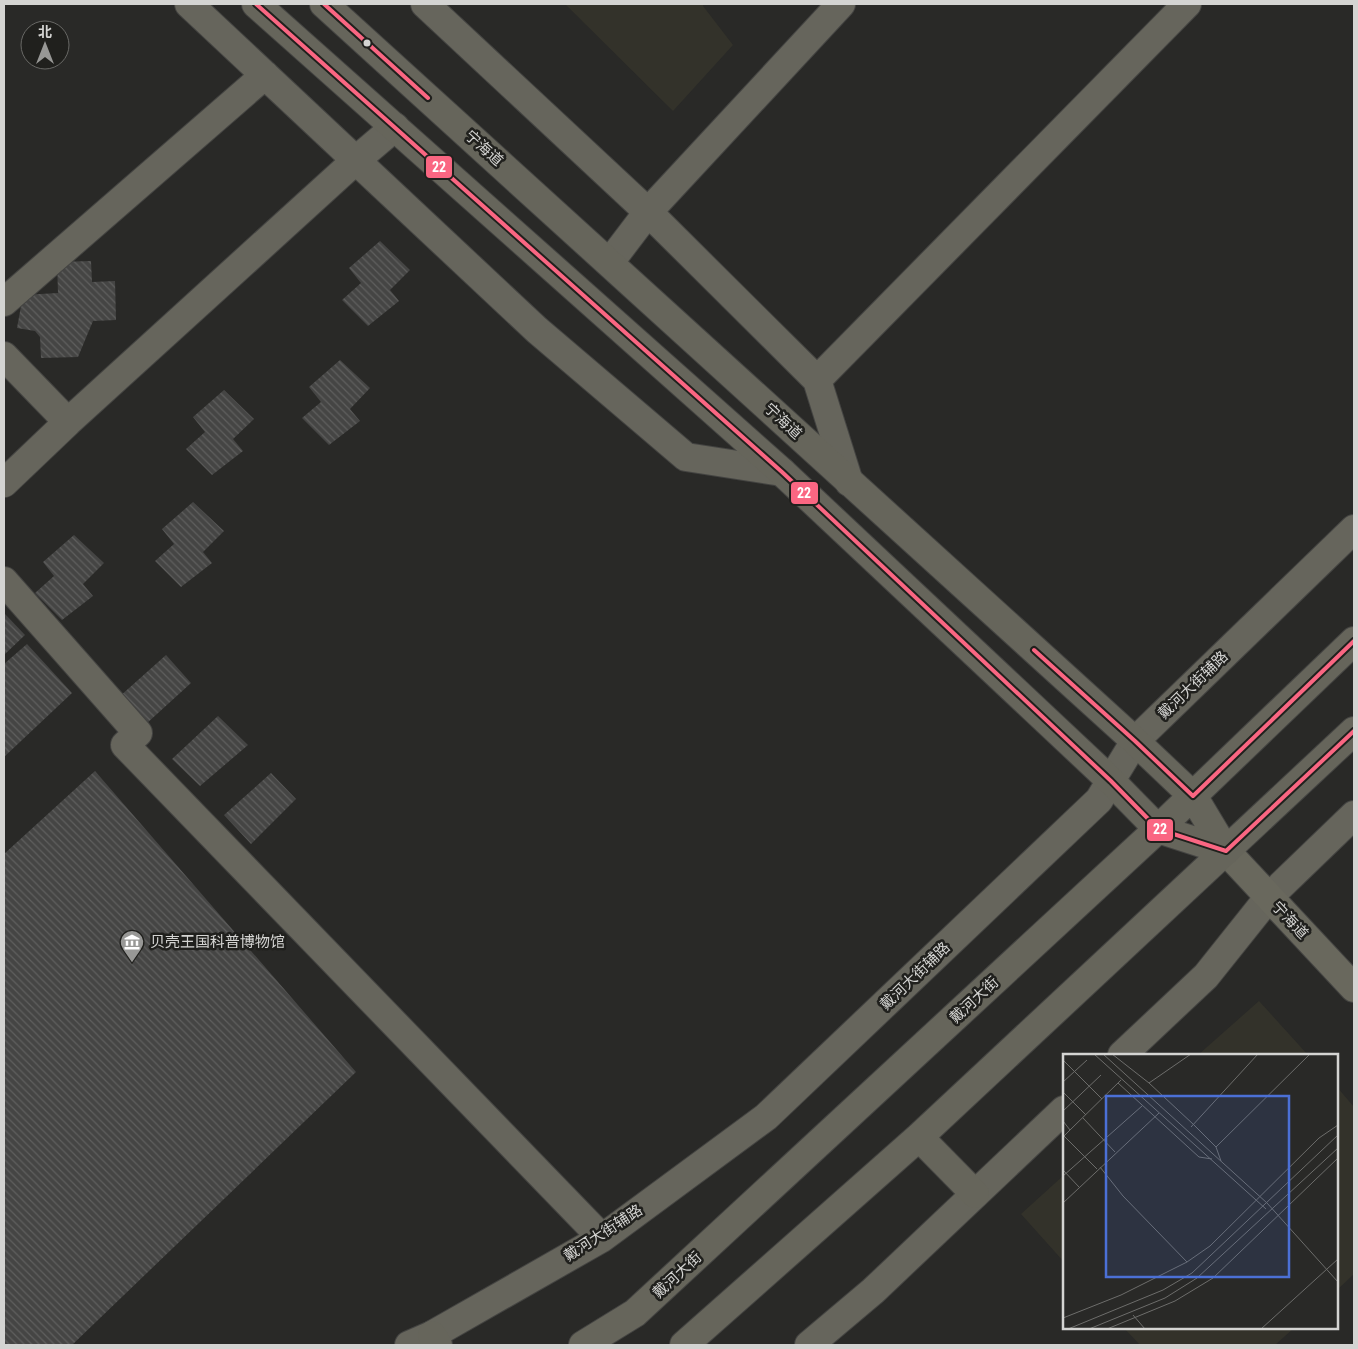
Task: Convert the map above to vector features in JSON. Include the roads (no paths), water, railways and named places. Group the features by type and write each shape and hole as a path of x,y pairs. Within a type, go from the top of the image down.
{"main road":[{"name":"宁海道","path":"256,4 782,472 1111,781 1158,829 1226,851"},
{"name":"宁海道","path":"324,4 1135,741 1192,796 1226,851 1354,988"},
{"name":"戴河大街","path":"583,1345 635,1313 1158,829 1354,641"},
{"path":"684,1345 919,1137 1142,927 1354,732"},
{"path":"919,1137 975,1194"}],"street":[{"path":"189,4 537,330 686,457 782,472"},
{"path":"425,4 648,212 817,380 849,482"},
{"path":"610,262 648,212 841,4"},
{"path":"817,380 1187,4"},
{"path":"4,302 265,75"},
{"path":"4,482 355,160 395,128"},
{"path":"4,356 68,422"},
{"name":"戴河大街辅路","path":"426,1342 602,1238 766,1117 1099,800 1135,741 1354,529"},
{"path":"4,581 138,733 125,746 602,1238"},
{"path":"1123,1054 1206,976 1269,897 1354,815"},
{"path":"809,1345 873,1290 1063,1111"}],"place":[{"name":"贝壳王国科普博物馆","path":"132,963"}]}
